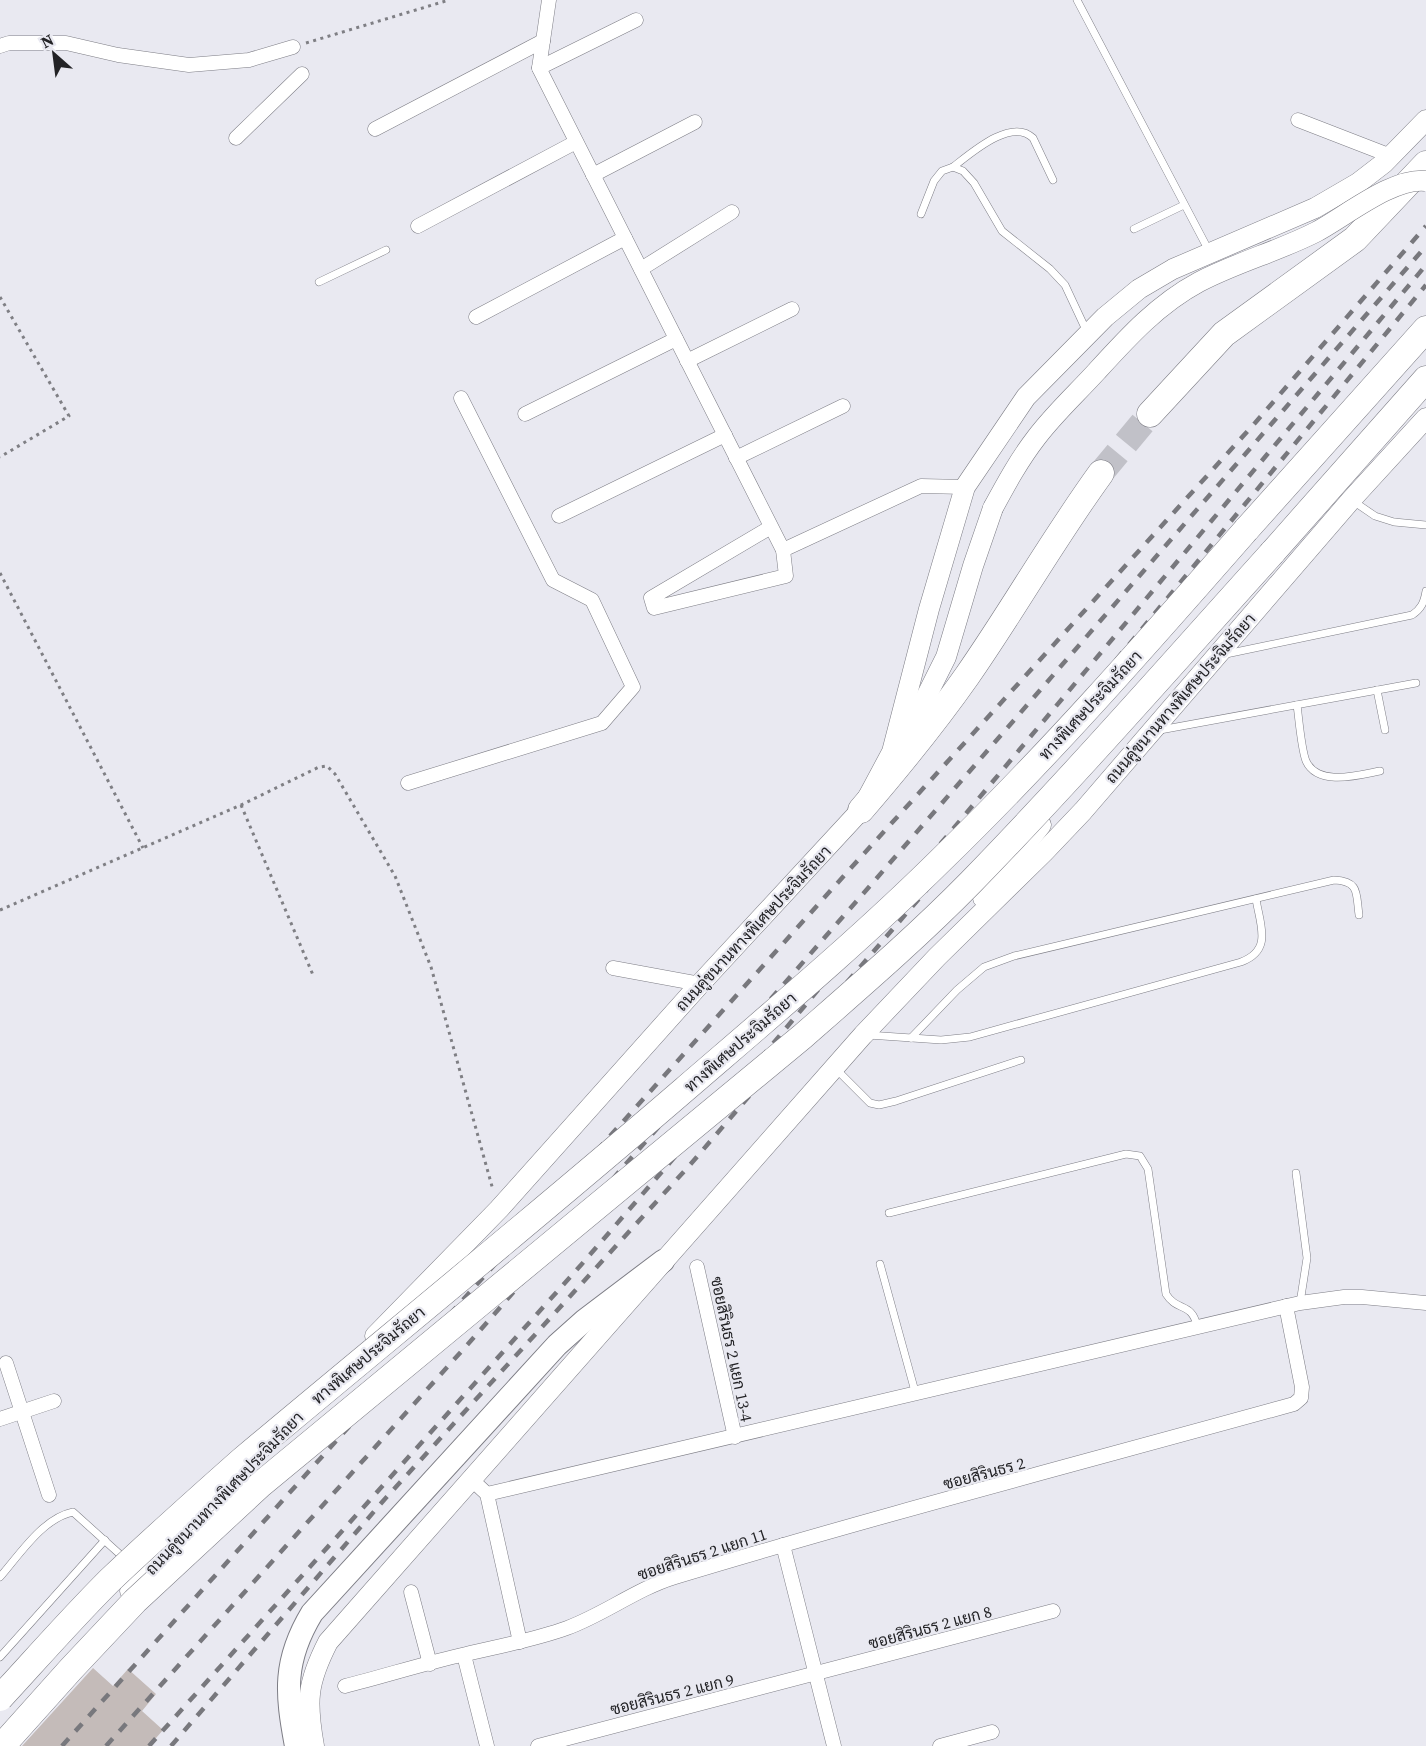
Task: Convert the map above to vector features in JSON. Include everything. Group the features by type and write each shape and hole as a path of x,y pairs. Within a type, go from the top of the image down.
{"highway":[{"path":"1150,414 1224,334 1355,239 1426,164"},
{"name":"ทางพิเศษประจิมรัถยา","path":"0,1698 46,1646 175,1519 762,1023 866,931 942,859 1040,760 1133,659 1426,329"},
{"name":"ทางพิเศษประจิมรัถยา","path":"2,1746 135,1601 260,1485 803,1036 887,963 970,883 1064,783 1426,379"},
{"path":"861,810 929,729 968,675 1072,512 1101,473"}],"main road":[{"name":"ถนนคู่ขนานทางพิเศษประจิมรัถยา","path":"0,1732 144,1576 499,1209 700,984 861,810 892,752 929,609 965,487 1026,397 1105,317 1139,289 1173,269 1315,208 1358,183 1391,156 1426,120"},
{"path":"892,752 924,701 946,657 993,508 1017,464 1036,437 1116,350 1169,299 1200,281 1316,232 1395,186 1412,181 1426,181"},
{"path":"937,957 1050,814 1426,393"},
{"name":"ถนนคู่ขนานทางพิเศษประจิมรัถยา","path":"310,1746 309,1690 316,1666 328,1642 834,1067 937,957 1044,852 1152,732 1351,500 1426,418"},
{"path":"310,1746 289,1710 288,1683 292,1656 300,1633 312,1613 557,1344 663,1261"}],"street":[{"path":"549,0 539,68 783,550 786,576 654,608 651,598 771,527"},
{"path":"539,68 636,20"},
{"path":"375,129 543,41"},
{"path":"0,46 9,43 66,43 118,55 189,65 249,60 293,47"},
{"path":"236,138 302,74"},
{"path":"1298,120 1391,156"},
{"path":"593,175 695,122"},
{"path":"418,226 576,142"},
{"path":"641,269 732,212"},
{"path":"476,317 625,238"},
{"path":"687,361 792,309"},
{"path":"525,414 676,339"},
{"path":"408,783 602,723 633,687 592,600 553,580 461,398"},
{"path":"736,458 843,406"},
{"path":"559,516 725,435"},
{"path":"783,550 921,486 965,487"},
{"path":"613,968 700,984"},
{"name":"ซอยสิรินธร 2 แยก 13-4","path":"697,1267 735,1437"},
{"path":"487,1494 1300,1303 1362,1297 1421,1303"},
{"name":"ซอยสิรินธร 2","path":"783,1545 1294,1404 1301,1398 1302,1387 1286,1306"},
{"path":"6,1363 49,1495"},
{"path":"0,1419 54,1401"},
{"path":"472,1480 487,1494 520,1642"},
{"path":"783,1545 834,1746"},
{"name":"ซอยสิรินธร 2 แยก 11","path":"345,1686 567,1628 599,1614 646,1587 783,1545"},
{"path":"411,1592 430,1664"},
{"name":"ซอยสิรินธร 2 แยก 8","path":"816,1675 1053,1611"},
{"path":"464,1654 487,1746"},
{"name":"ซอยสิรินธร 2 แยก 9","path":"538,1746 816,1675"},
{"path":"940,1746 992,1732"}],"lane":[{"path":"1077,0 1210,254"},
{"path":"921,214 934,181 942,171 953,167 982,144 1010,132 1029,135 1033,138 1053,180"},
{"path":"953,167 963,171 974,183 1002,231 1050,269 1065,285 1088,335"},
{"path":"1134,230 1184,205"},
{"path":"319,282 386,250"},
{"path":"1351,500 1375,516 1384,519 1426,525"},
{"path":"1218,656 1412,615 1424,602 1426,591"},
{"path":"1152,732 1416,683"},
{"path":"1377,690 1385,729"},
{"path":"1297,705 1306,760 1313,770 1321,775 1341,777 1380,771"},
{"path":"911,1038 957,990 984,967 1014,956 1334,880 1346,880 1352,884 1356,890 1359,915"},
{"path":"863,1035 941,1040 970,1036 1251,958 1258,954 1262,937 1256,899"},
{"path":"834,1067 870,1102 879,1105 1021,1060"},
{"path":"889,1214 1126,1154 1140,1156 1148,1169 1166,1294 1170,1301 1193,1312 1197,1326"},
{"path":"1296,1173 1307,1258 1300,1303"},
{"path":"880,1264 916,1395"},
{"path":"0,1577 48,1522 73,1512 144,1576"},
{"path":"0,1658 105,1540"}],"path":[{"path":"293,47 449,0"},
{"path":"0,297 69,416 0,457"},
{"path":"0,573 142,848"},
{"path":"0,910 241,805 319,767 327,766 335,774 395,876 431,967 499,1209"},
{"path":"241,805 313,975"}],"building":[{"path":"93,1668 113,1686 128,1669 156,1694 142,1711 163,1730 149,1746 22,1746"}],"tunnel":[{"path":"1101,473 1150,414"}],"railway":[{"path":"62,1746 850,869 1255,423 1426,226"},
{"path":"106,1746 468,1344 1426,246"},
{"path":"149,1746 581,1265 771,1046 1426,265"},
{"path":"171,1746 384,1500 689,1166 923,894 1426,285"}]}
